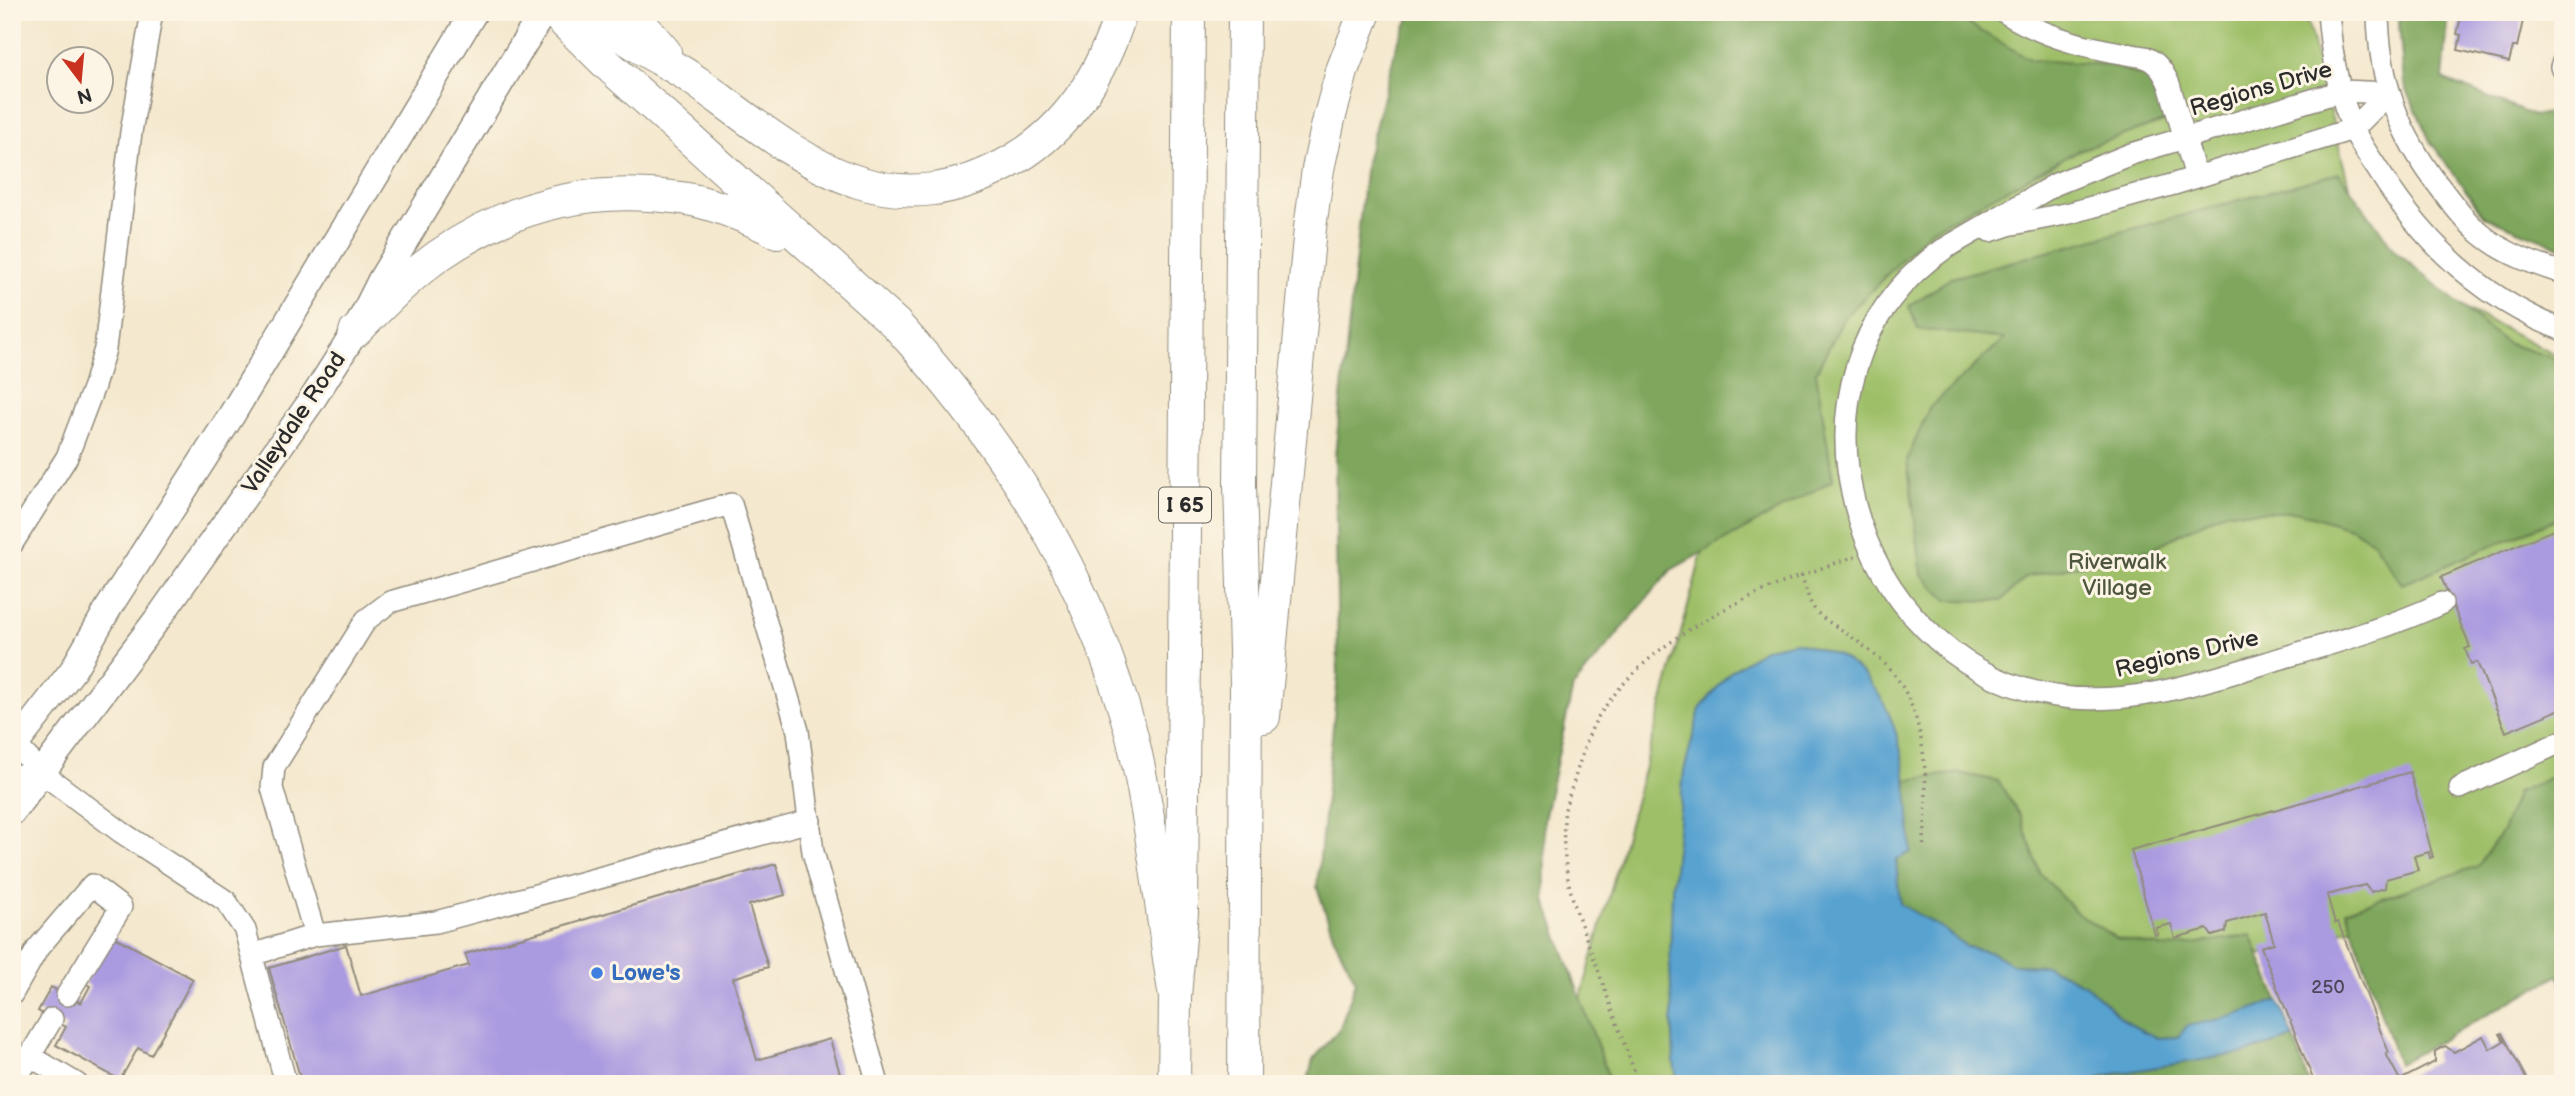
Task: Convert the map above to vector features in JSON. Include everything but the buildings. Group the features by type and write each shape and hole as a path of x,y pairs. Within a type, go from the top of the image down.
{"highway":[{"path":"554,12 896,324 939,372 1008,463 1060,550 1103,648 1124,706 1154,849 1175,997"},
{"path":"591,12 639,47 676,67 796,155 868,187 909,190 974,180 1033,148 1062,122 1084,93 1101,64 1121,12"},
{"path":"636,12 642,25 676,67"},
{"name":"I 65","path":"1174,1084 1175,997 1182,912 1189,12"},
{"name":"I 65","path":"1244,12 1240,485 1246,683 1244,1084"},
{"path":"1246,846 1264,715 1310,228 1318,169 1343,68 1365,12"},
{"path":"355,332 438,256 488,226 520,212 562,200 605,194 674,197 742,215 801,240"}],"main road":[{"path":"14,744 73,670 109,607 231,416 474,12"},
{"name":"Valleydale Road","path":"12,812 170,602 310,403 355,332 381,279 543,12"}],"street":[{"path":"12,544 67,457 105,349 131,132 152,12"},
{"name":"Regions Drive","path":"2004,12 2052,37 2153,61 2169,84 2196,177"},
{"path":"2328,12 2333,56 2354,129 2391,190 2439,250 2482,286 2506,302 2563,330"},
{"path":"2378,12 2381,56 2389,93 2402,131 2429,174 2458,212 2480,234 2511,254 2563,274"},
{"name":"Regions Drive","path":"2389,93 2342,92 2131,154 2056,184 1944,249 1913,273 1873,325 1851,381 1845,425 1846,456 1853,499 1871,551 1895,594 1918,623 1963,659 2015,686 2055,696 2096,700 2136,697 2237,672 2380,629 2442,603"},
{"name":"Regions Drive","path":"1944,249 2008,225 2070,213 2354,129 2389,93"},
{"path":"315,935 272,788 274,767 366,620 390,602 731,504 798,731 813,852 878,1084"},
{"path":"2460,788 2563,741"},
{"path":"14,744 42,774 121,832 226,901 245,930 286,1084"},
{"path":"12,776 42,774"},
{"path":"252,956 315,935 436,922 810,821"},
{"path":"12,993 38,948 92,885 121,907 67,995"},
{"path":"13,1084 52,1019"},
{"path":"30,1056 77,1084"}],"path":[{"path":"1639,1084 1568,882 1564,853 1565,810 1588,737 1601,712 1623,684 1662,648 1695,626 1743,600 1801,575 1871,551"},
{"path":"1801,575 1813,606 1822,617 1884,663 1909,701 1925,768 1927,811 1923,850"}],"green space":[{"path":"1412,12 1948,12 2031,60 2111,65 2155,81 2166,121 2079,150 1931,230 1844,318 1816,372 1833,480 1671,570 1573,687 1544,820 1545,899 1611,1084 1307,1084 1313,1060 1340,1028 1356,981 1334,938 1317,887 1338,676 1335,455 1366,162 1397,44"},
{"name":"Riverwalk Village","path":"1842,12 2305,12 2367,257 2563,359 2563,865 1825,1084 1557,1084 1662,705 1838,36"},
{"path":"2398,12 2449,12 2443,79 2534,116 2563,110 2563,248 2485,217 2430,141 2404,83"},
{"path":"2339,173 2395,251 2506,343 2563,361 2563,516 2402,584 2373,542 2353,529 2299,512 2223,512 2149,550 2026,577 2001,601 1947,600 1922,575 1907,460 1929,408 2004,339 1918,329 1909,306 1951,278"},
{"path":"2563,772 2563,988 2559,975 2398,1064 2346,910 2478,866 2503,829 2517,792"},
{"path":"1959,773 1998,781 2021,818 2040,873 2076,912 2116,938 2166,948 2251,935 2278,1000 2178,1037 2157,1038 2127,1023 2086,985 2047,966 2013,965 1993,953 1967,947 1943,929 1900,904 1896,860 1911,852 1906,780"},
{"path":"2294,1038 2309,1084 2090,1084 2102,1076 2244,1053"}],"water":[{"path":"1795,642 1846,660 1866,677 1881,698 1892,722 1905,773 1911,852 1896,860 1900,904 1943,929 1967,947 1993,953 2013,965 2047,966 2086,985 2127,1023 2157,1038 2178,1037 2187,1026 2234,1016 2278,1000 2294,1038 2244,1053 2102,1076 2090,1084 1678,1084 1674,1063 1670,965 1672,888 1684,771 1700,709 1729,673 1766,648"}],"place":[{"name":"Lowe's","path":"597,973"}]}
